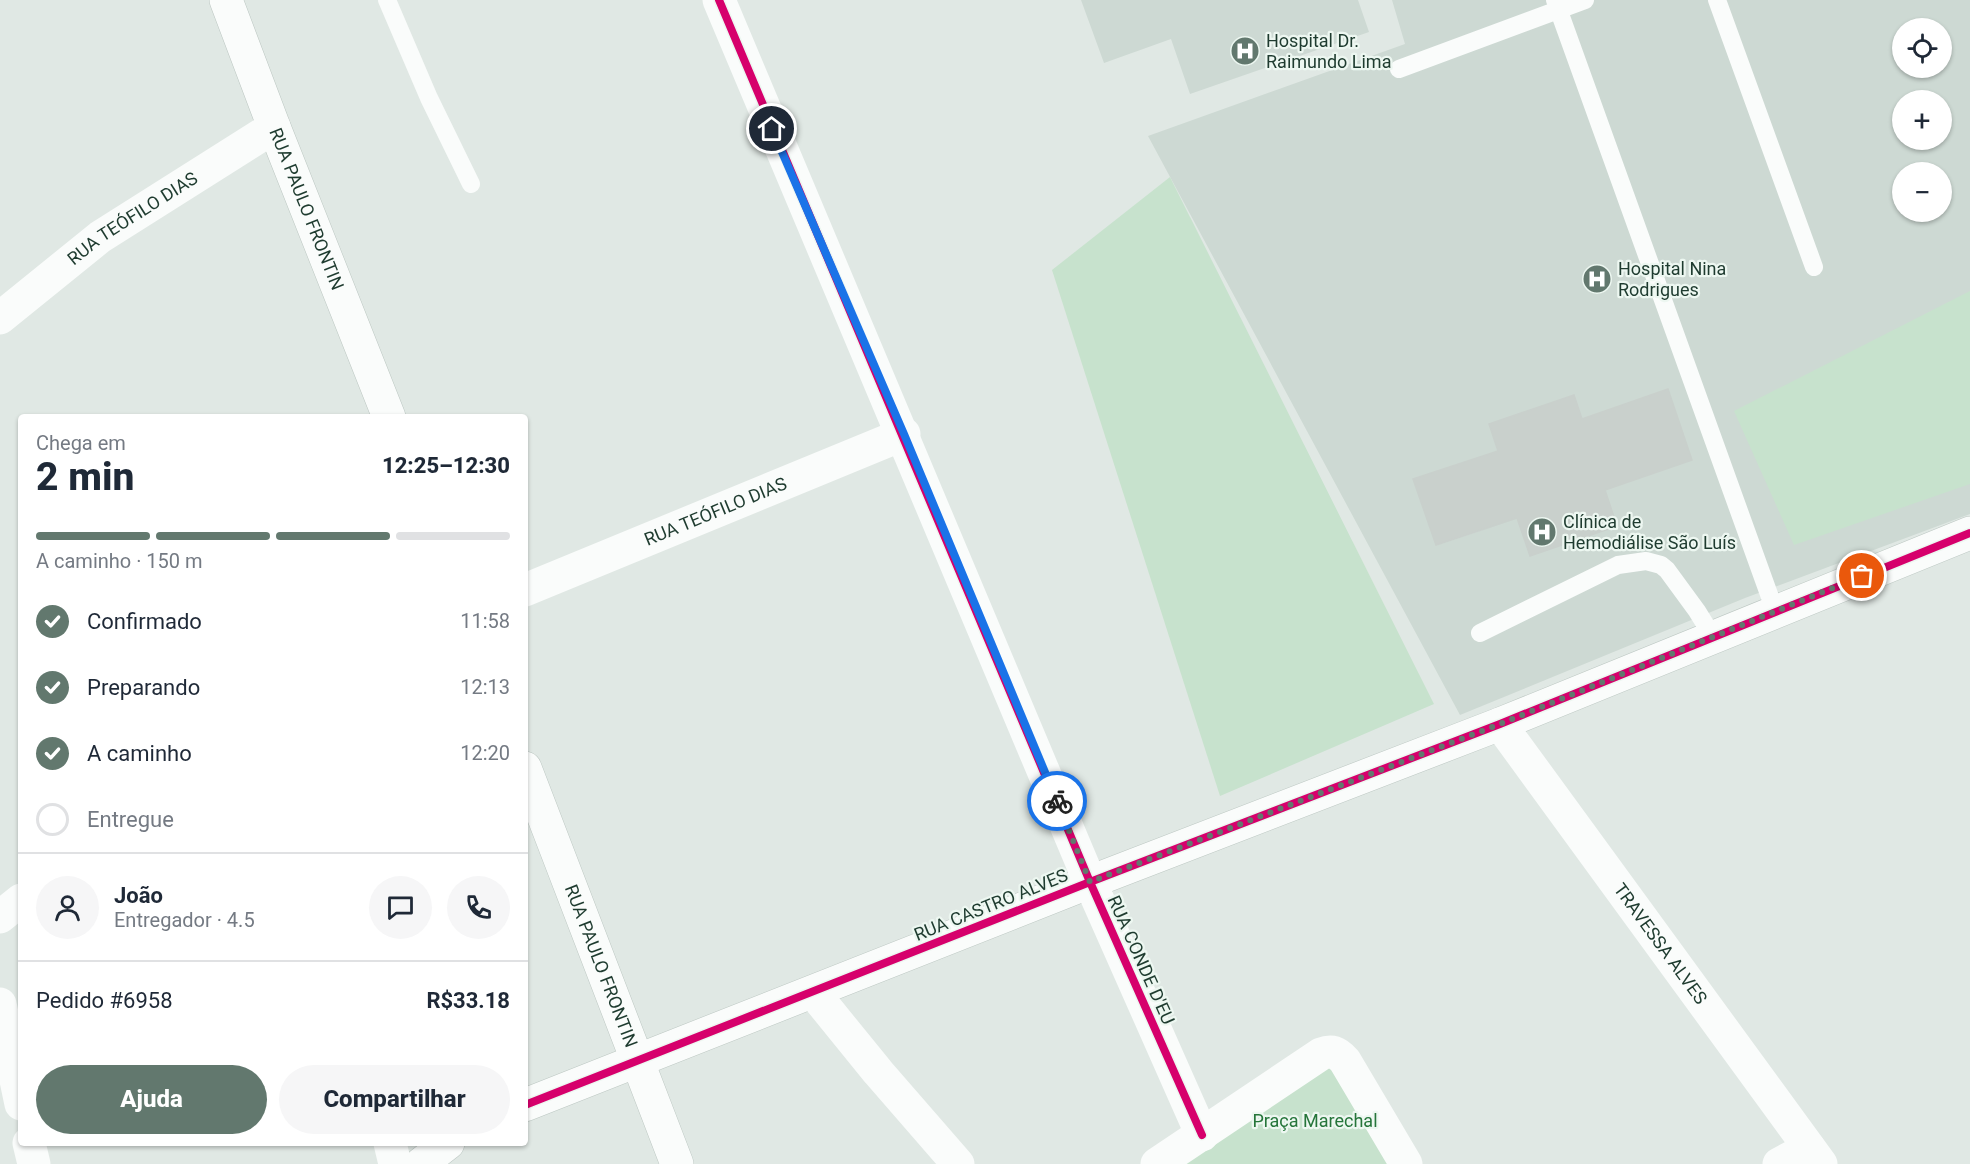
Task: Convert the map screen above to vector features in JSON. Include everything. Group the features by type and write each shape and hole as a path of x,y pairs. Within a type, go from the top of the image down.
{"street":[{"name":"RUA PAULO FRONTIN","path":"226,0 274,128 388,414"},
{"name":"RUA CONDE D'EU","path":"719,0 762,107 904,434 1090,882 1202,1136"},
{"name":"RUA TEÓFILO DIAS","path":"0,318 100,237 274,128"},
{"name":"RUA TEÓFILO DIAS","path":"528,589 904,434"},
{"name":"RUA CASTRO ALVES","path":"528,1104 1090,882 1500,724 1970,533"},
{"name":"TRAVESSA ALVES","path":"1500,724 1815,1156"},
{"name":"RUA PAULO FRONTIN","path":"528,776 676,1164"},
{"path":"0,917 18,902"},
{"path":"813,992 878,1072 958,1164"},
{"path":"0,1004 18,1090"},
{"path":"1157,1164 1202,1136 1321,1054 1329,1051 1337,1053 1345,1061 1406,1164"},
{"path":"30,1146 34,1164"},
{"path":"391,1146 395,1164"},
{"path":"421,1164 444,1146"},
{"path":"1779,1164 1815,1156"}],"lane":[{"path":"387,0 429,99 471,184"},
{"path":"1399,69 1557,5 1586,0"},
{"path":"1717,0 1814,267"},
{"path":"1557,5 1775,611"},
{"path":"1480,633 1618,565 1646,561 1660,565 1667,570 1713,637"}],"shaded area":[{"name":"Hospital Dr. Raimundo Lima","path":"1081,0 1358,0 1369,32 1190,94 1171,39 1104,63"},
{"name":"Hospital Nina Rodrigues","path":"1392,0 1970,0 1970,514 1745,598 1460,715 1148,136 1405,44"}],"green space":[{"path":"1170,177 1434,704 1220,796 1052,270"},
{"path":"1970,291 1970,484 1794,545 1734,411"},
{"name":"Praça Marechal","path":"1330,1062 1394,1164 1171,1164"}],"building":[{"path":"1668,389 1692,460 1605,490 1617,526 1530,556 1517,518 1436,545 1413,479 1498,451 1489,424 1574,395 1582,419"}],"cycle path":[{"path":"719,0 1090,882 1202,1135"},
{"path":"528,1104 1090,882 1500,724 1970,533"}],"way so far":[{"path":"1057,801 1090,882 1500,724 1862,576"}],"place":[{"name":"Hospital Dr. Raimundo Lima","path":"1245,51"},
{"name":"Hospital Nina Rodrigues","path":"1597,279"},
{"name":"Clínica de Hemodiálise São Luís","path":"1542,532"}],"route":[{"path":"772,129 904,434 1057,801"}]}
